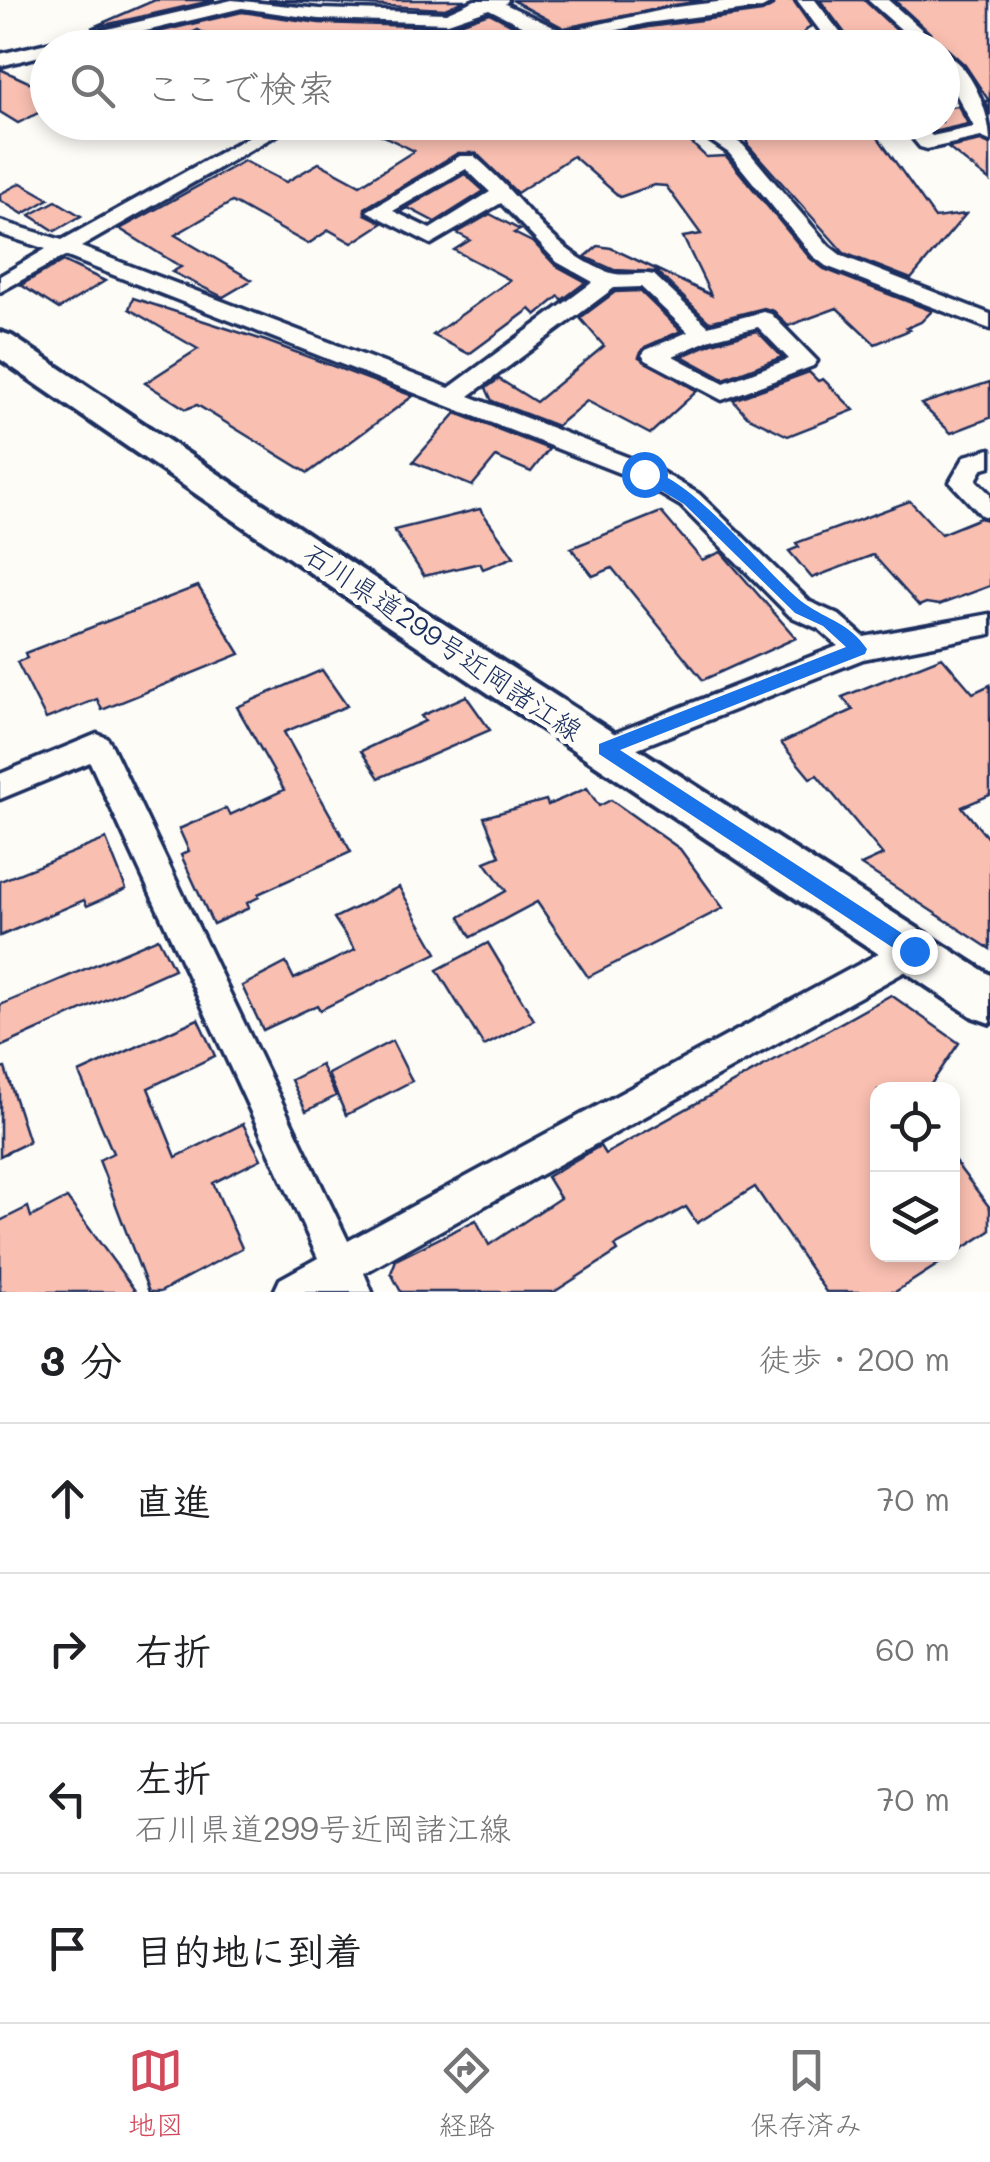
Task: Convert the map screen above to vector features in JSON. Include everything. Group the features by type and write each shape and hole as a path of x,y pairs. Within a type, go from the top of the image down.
{"main road":[{"name":"石川県道299号近岡諸江線","path":"0,343 990,1002"}],"street":[{"path":"616,30 707,7 798,0"},
{"path":"806,0 833,30"},
{"path":"877,0 913,30"},
{"path":"126,30 242,3 319,14 448,18 491,1 546,30"},
{"path":"0,60 30,52"},
{"path":"960,81 988,132 960,137"},
{"path":"0,284 258,140"},
{"path":"721,140 736,149 821,251 834,261 990,322"},
{"path":"502,194 431,238 378,211 466,160 502,194 547,246 609,280 646,280 703,334"},
{"path":"0,227 64,248 644,474 690,500 800,609 828,622 859,649"},
{"path":"449,400 609,280"},
{"path":"763,319 805,361 722,392 654,355 703,334 763,319"},
{"path":"990,456 974,462 962,482 990,509"},
{"path":"605,749 859,649 990,624"},
{"path":"0,786 97,746 348,1279"},
{"path":"293,1292 348,1279 914,951"}],"building":[{"path":"155,0 215,0 91,28"},
{"path":"268,0 466,0 445,9"},
{"path":"512,0 703,0 564,28"},
{"path":"773,0 793,0 811,26 806,30 635,30 762,12 773,6"},
{"path":"820,0 864,0 896,30 842,30"},
{"path":"894,0 990,0 990,115 989,101 960,60 960,30 927,30"},
{"path":"242,12 319,23 448,27 489,13 522,30 198,30 166,30"},
{"path":"0,69 30,83 30,117 18,123 0,112"},
{"path":"960,110 968,124 960,126"},
{"path":"392,140 689,140 706,157 726,156 810,258 824,269 932,311 907,328 910,330 875,344 837,308 788,326 774,311 764,308 709,322 657,272 614,270 585,257 598,246 611,248 711,295 683,237 701,234 666,186 654,185 620,197 573,156 517,193 476,153 458,153 365,208 365,214 383,223 352,243 329,230 308,244 232,202 175,235 252,280 223,297 172,272 181,267 120,229 244,161 286,182 319,163 360,185 414,151"},
{"path":"746,140 880,140 935,218 966,214 911,279 844,253"},
{"path":"981,141 990,145 990,181 948,148"},
{"path":"465,174 484,191 435,222 408,208 401,211"},
{"path":"21,183 49,199 23,214 0,200 0,194"},
{"path":"56,201 81,216 55,231 30,215"},
{"path":"490,214 520,230 514,233 534,243 555,265 586,282 562,300 559,296 536,315 530,309 469,354 433,335 510,280 454,250 470,240 457,233"},
{"path":"63,261 105,281 59,309 21,285"},
{"path":"640,291 681,331 645,347 639,357 697,391 650,434 587,401 557,426 492,401 486,388 499,379 536,402 604,346 580,318 615,292"},
{"path":"133,298 266,341 413,396 308,473 197,405 186,409 145,383 198,349 129,309"},
{"path":"757,331 782,357 724,379 682,356 712,343"},
{"path":"809,372 818,381 823,379 854,410 788,436 747,416 733,400"},
{"path":"990,382 990,418 951,433 921,404"},
{"path":"456,413 549,449 531,472 496,457 472,486 413,462"},
{"path":"910,501 941,534 980,518 990,521 990,586 939,605 919,606 873,555 812,578 789,551 799,547 796,543"},
{"path":"480,509 514,557 483,569 480,563 424,576 394,530"},
{"path":"661,512 702,560 721,552 796,638 703,680 612,568 593,576 571,548"},
{"path":"198,586 240,654 102,710 97,699 46,719 17,662 27,658 25,653"},
{"path":"942,657 973,693 990,685 990,795 962,807 990,841 990,949 861,865 883,855 817,775 810,778 781,743 853,710 842,697"},
{"path":"322,670 347,706 284,732 351,852 258,894 247,903 249,908 213,924 181,855 189,851 179,829 226,808 230,815 284,790 237,707"},
{"path":"466,696 490,730 379,778 361,751 425,721 421,716"},
{"path":"587,788 599,806 611,800 680,849 723,908 588,977 537,902 471,937 460,917 506,891 485,862 500,856 484,817 546,800 548,805"},
{"path":"106,839 126,889 87,906 84,900 0,936 0,881"},
{"path":"399,887 437,953 320,1010 317,1005 263,1030 242,986 286,963 294,979 355,950 334,918"},
{"path":"158,938 174,969 0,1047 0,1005"},
{"path":"488,943 534,1020 484,1046 437,970"},
{"path":"891,995 959,1043 932,1082 870,1082 870,1262 942,1262 895,1292 826,1292 755,1187 697,1223 686,1207 615,1246 618,1251 554,1292 401,1292 391,1273 396,1260 476,1220 489,1245 560,1198 547,1177 600,1146 605,1154"},
{"path":"198,1019 215,1056 148,1088 176,1157 243,1124 261,1159 213,1183 242,1248 160,1292 149,1292 99,1160 113,1153 79,1073"},
{"path":"392,1041 412,1081 346,1115 328,1074"},
{"path":"321,1065 336,1096 306,1111 291,1080"},
{"path":"5,1068 29,1142 0,1156 0,1069"},
{"path":"960,1169 990,1208 990,1231 960,1250"},
{"path":"67,1198 136,1292 0,1292 0,1221 28,1207 31,1217"}],"route":[{"path":"644,474 690,500 800,609 828,622 859,649 605,749 914,951"}]}
